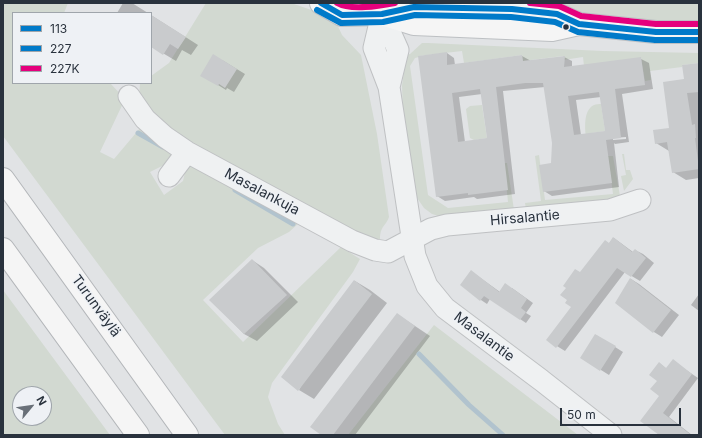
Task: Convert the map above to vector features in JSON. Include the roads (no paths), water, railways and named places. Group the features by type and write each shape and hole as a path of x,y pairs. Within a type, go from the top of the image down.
{"main road":[{"path":"321,3 342,15 382,14 414,6 512,9 557,14 579,24 656,32 699,32"},
{"path":"360,3 382,14"},
{"name":"Turunväylä","path":"3,178 187,435"},
{"path":"3,249 138,435"}],"street":[{"name":"Masalantie","path":"382,14 398,50 389,87 415,256 427,286 445,308 611,435"},
{"name":"Masalankuja","path":"129,96 145,119 165,137 187,152 352,241 375,250 388,252 412,240"},
{"path":"170,176 187,152"},
{"name":"Hirsalantie","path":"412,240 431,229 447,225 610,210 640,200"}],"waterway":[{"path":"138,133 163,147"},
{"path":"235,190 293,224"},
{"path":"419,354 469,405 503,435"}]}
